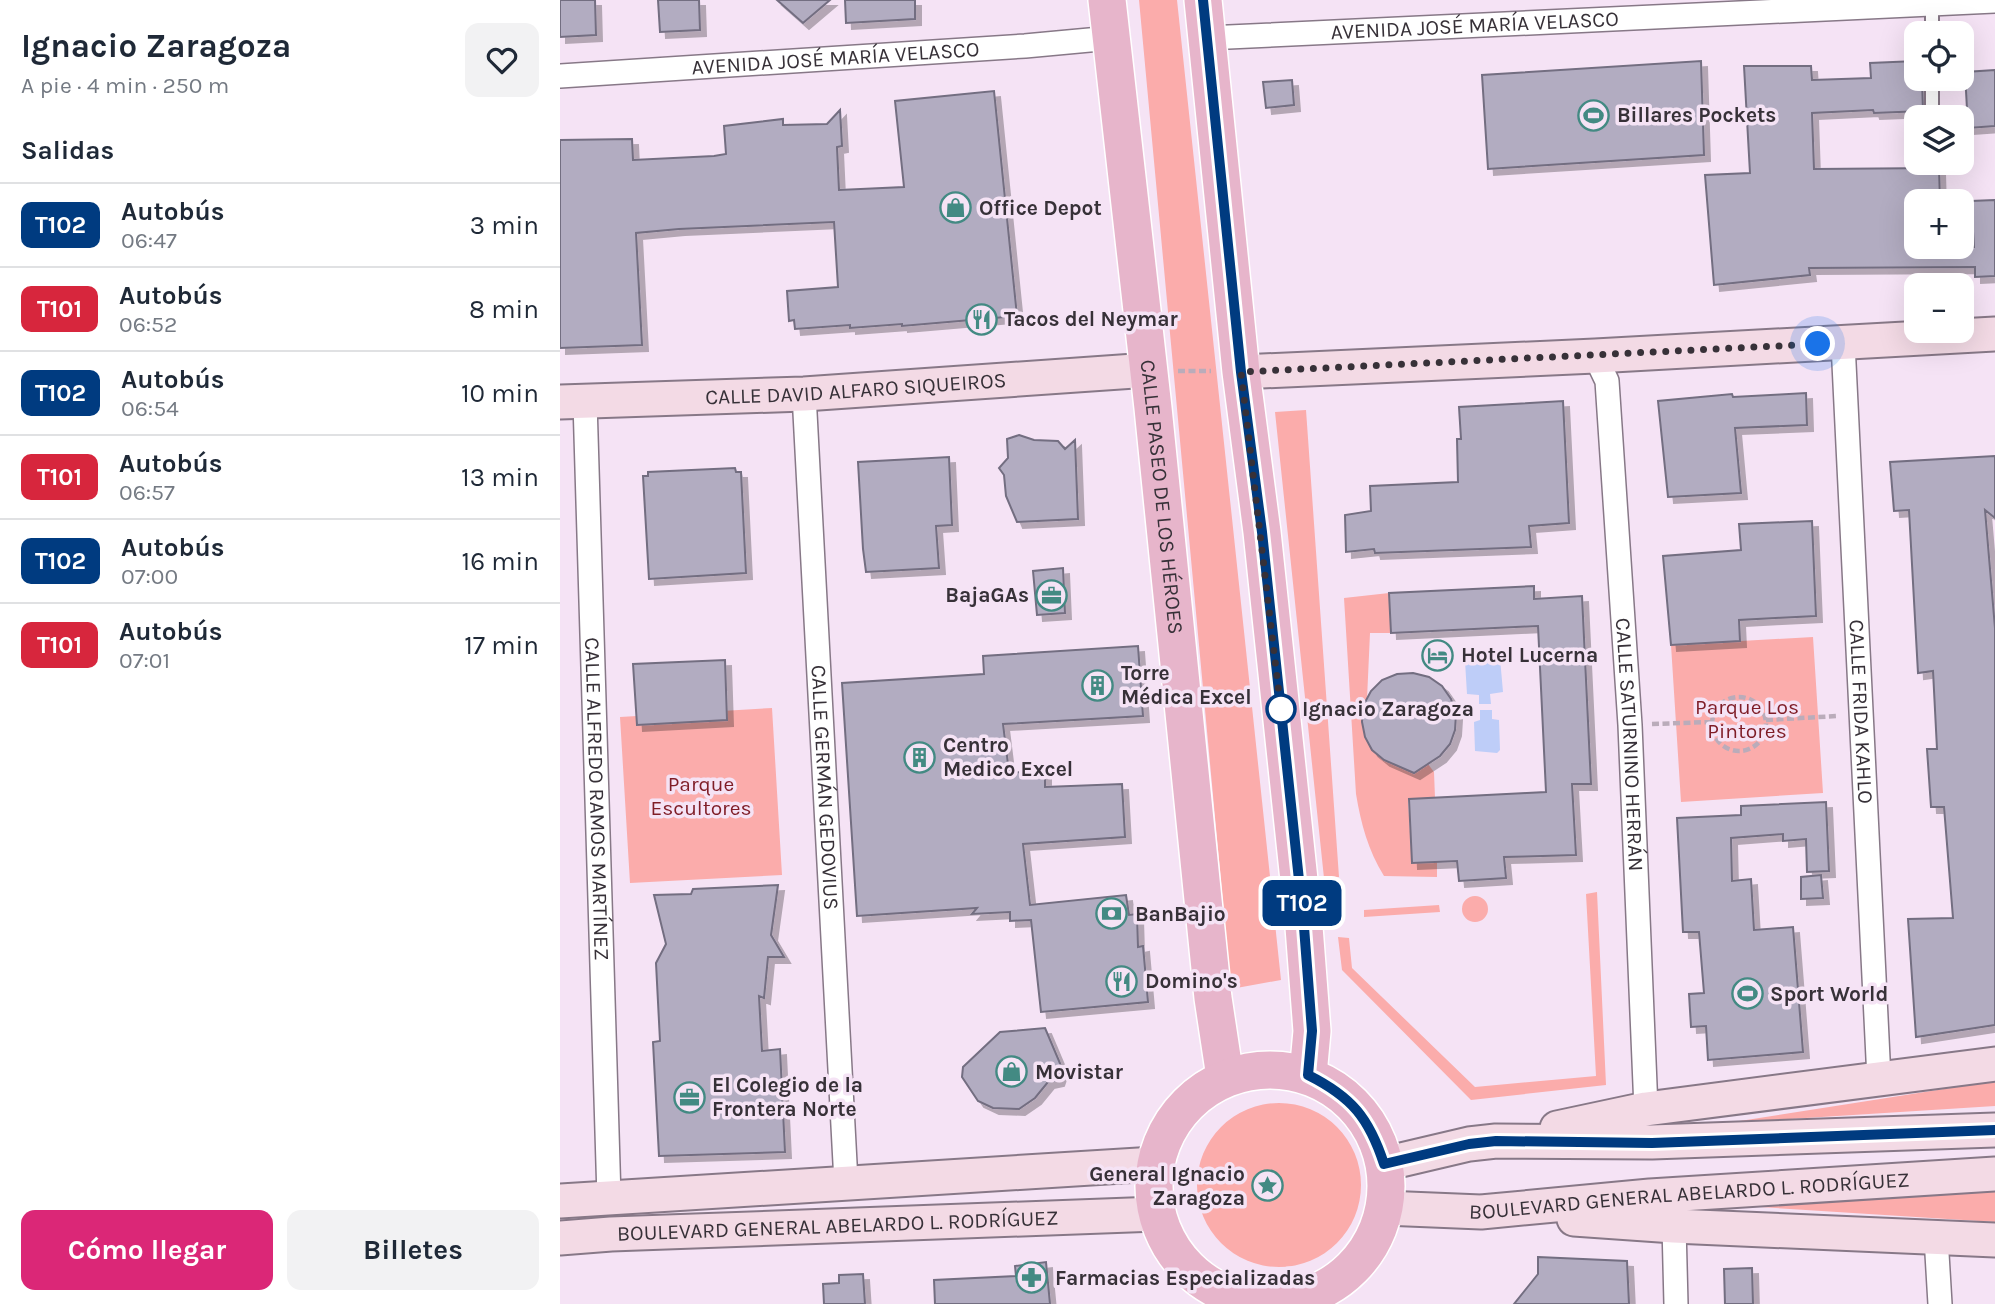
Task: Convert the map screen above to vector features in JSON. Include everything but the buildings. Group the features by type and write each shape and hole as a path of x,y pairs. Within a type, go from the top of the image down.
{"main road":[{"name":"CALLE PASEO DE LOS HÉROES","path":"1107,0 1149,370 1213,998 1225,1077"},
{"path":"1203,0 1241,372 1263,546 1304,927 1312,1031 1308,1075"},
{"path":"1241,372 1606,364 1843,343 1995,334"},
{"name":"CALLE DAVID ALFARO SIQUEIROS","path":"573,402 804,394 1149,370"},
{"path":"1384,1164 1469,1144 1496,1141 1646,1110 1995,1065"},
{"path":"1280,1069 1308,1075 1335,1089 1358,1109 1375,1135 1384,1164 1386,1186 1384,1208 1377,1232 1365,1253 1330,1295 1286,1301 1240,1301 1211,1286 1187,1267 1168,1242 1157,1214 1153,1188 1155,1164 1164,1136 1179,1112 1200,1092 1225,1077 1252,1070 1280,1069"},
{"path":"1496,1141 1652,1143 1995,1130"},
{"name":"BOULEVARD GENERAL ABELARDO L. RODRÍGUEZ","path":"560,1200 1155,1164"},
{"name":"BOULEVARD GENERAL ABELARDO L. RODRÍGUEZ","path":"1384,1208 1481,1212 1650,1196 1995,1174"},
{"path":"1481,1212 1674,1226 1995,1240"},
{"name":"BOULEVARD GENERAL ABELARDO L. RODRÍGUEZ","path":"560,1238 1157,1214"}],"street":[{"name":"AVENIDA JOSÉ MARÍA VELASCO","path":"1207,38 1995,1"},
{"name":"AVENIDA JOSÉ MARÍA VELASCO","path":"560,76 1111,38"},
{"name":"CALLE FRIDA KAHLO","path":"1843,343 1879,1079"},
{"name":"CALLE SATURNINO HERRÁN","path":"1606,364 1630,725 1646,1110"},
{"name":"CALLE GERMÁN GEDOVIUS","path":"804,394 846,1182"},
{"name":"CALLE ALFREDO RAMOS MARTÍNEZ","path":"573,402 609,1198"},
{"path":"1674,1226 1676,1304"},
{"path":"1936,1237 1940,1304"}],"lane":[{"path":"1932,4 1932,21"}],"path":[{"path":"1149,370 1241,372"},
{"path":"1734,697 1750,699 1758,705 1766,720 1766,729 1757,745 1740,751 1723,746 1717,739 1712,722 1719,706 1734,697"},
{"path":"1766,720 1861,715"},
{"path":"1630,725 1712,722"}],"green space":[{"path":"1139,0 1177,0 1281,980 1231,989"},
{"path":"1306,410 1339,877 1324,878 1275,412"},
{"path":"1389,593 1391,633 1370,633 1363,730 1373,749 1389,763 1407,767 1428,764 1434,772 1435,798 1408,800 1412,863 1437,862 1437,877 1384,876 1366,836 1356,794 1344,598"},
{"name":"Parque Los Pintores","path":"1813,637 1823,793 1681,802 1671,645"},
{"name":"Parque Escultores","path":"772,708 782,875 630,883 620,717"},
{"path":"1597,892 1606,1085 1471,1100 1342,970 1338,937 1349,938 1352,968 1475,1087 1596,1076 1586,894"},
{"path":"1475,896 1484,900 1488,909 1484,918 1475,922 1466,918 1462,909 1466,900"},
{"path":"1439,905 1440,912 1364,917 1364,910"},
{"path":"1995,1081 1995,1106 1727,1123"},
{"path":"1279,1103 1310,1109 1337,1127 1355,1154 1361,1185 1355,1216 1337,1243 1310,1261 1279,1267 1248,1261 1221,1243 1203,1216 1197,1185 1203,1154 1221,1127 1248,1109"},
{"path":"1995,1189 1995,1222 1744,1206"}],"water":[{"path":"1500,658 1503,692 1490,694 1491,704 1479,704 1479,695 1467,694 1465,661"},
{"path":"1480,710 1492,710 1492,719 1499,720 1500,750 1497,753 1475,751 1474,722 1480,720"}],"bus line":[{"name":"T102","path":"1203,0 1241,372 1262,532 1304,927 1312,1031 1308,1075 1335,1089 1358,1109 1375,1135 1384,1164 1469,1144 1496,1141 1652,1143 1995,1130"}],"place":[{"name":"Billares Pockets","path":"1594,115"},
{"name":"Office Depot","path":"956,208"},
{"name":"Tacos del Neymar","path":"981,319"},
{"name":"BajaGAs","path":"1052,595"},
{"name":"Hotel Lucerna","path":"1438,655"},
{"name":"Torre Médica Excel","path":"1098,685"},
{"name":"Ignacio Zaragoza","path":"1281,709"},
{"name":"Centro Medico Excel","path":"920,757"},
{"name":"BanBajio","path":"1112,914"},
{"name":"Domino's","path":"1122,981"},
{"name":"Sport World","path":"1747,994"},
{"name":"Movistar","path":"1012,1072"},
{"name":"El Colegio de la Frontera Norte","path":"689,1097"},
{"name":"General Ignacio Zaragoza","path":"1268,1186"},
{"name":"Farmacias Especializadas","path":"1032,1278"}],"route":[{"path":"1281,709 1241,372 1818,344"}]}
